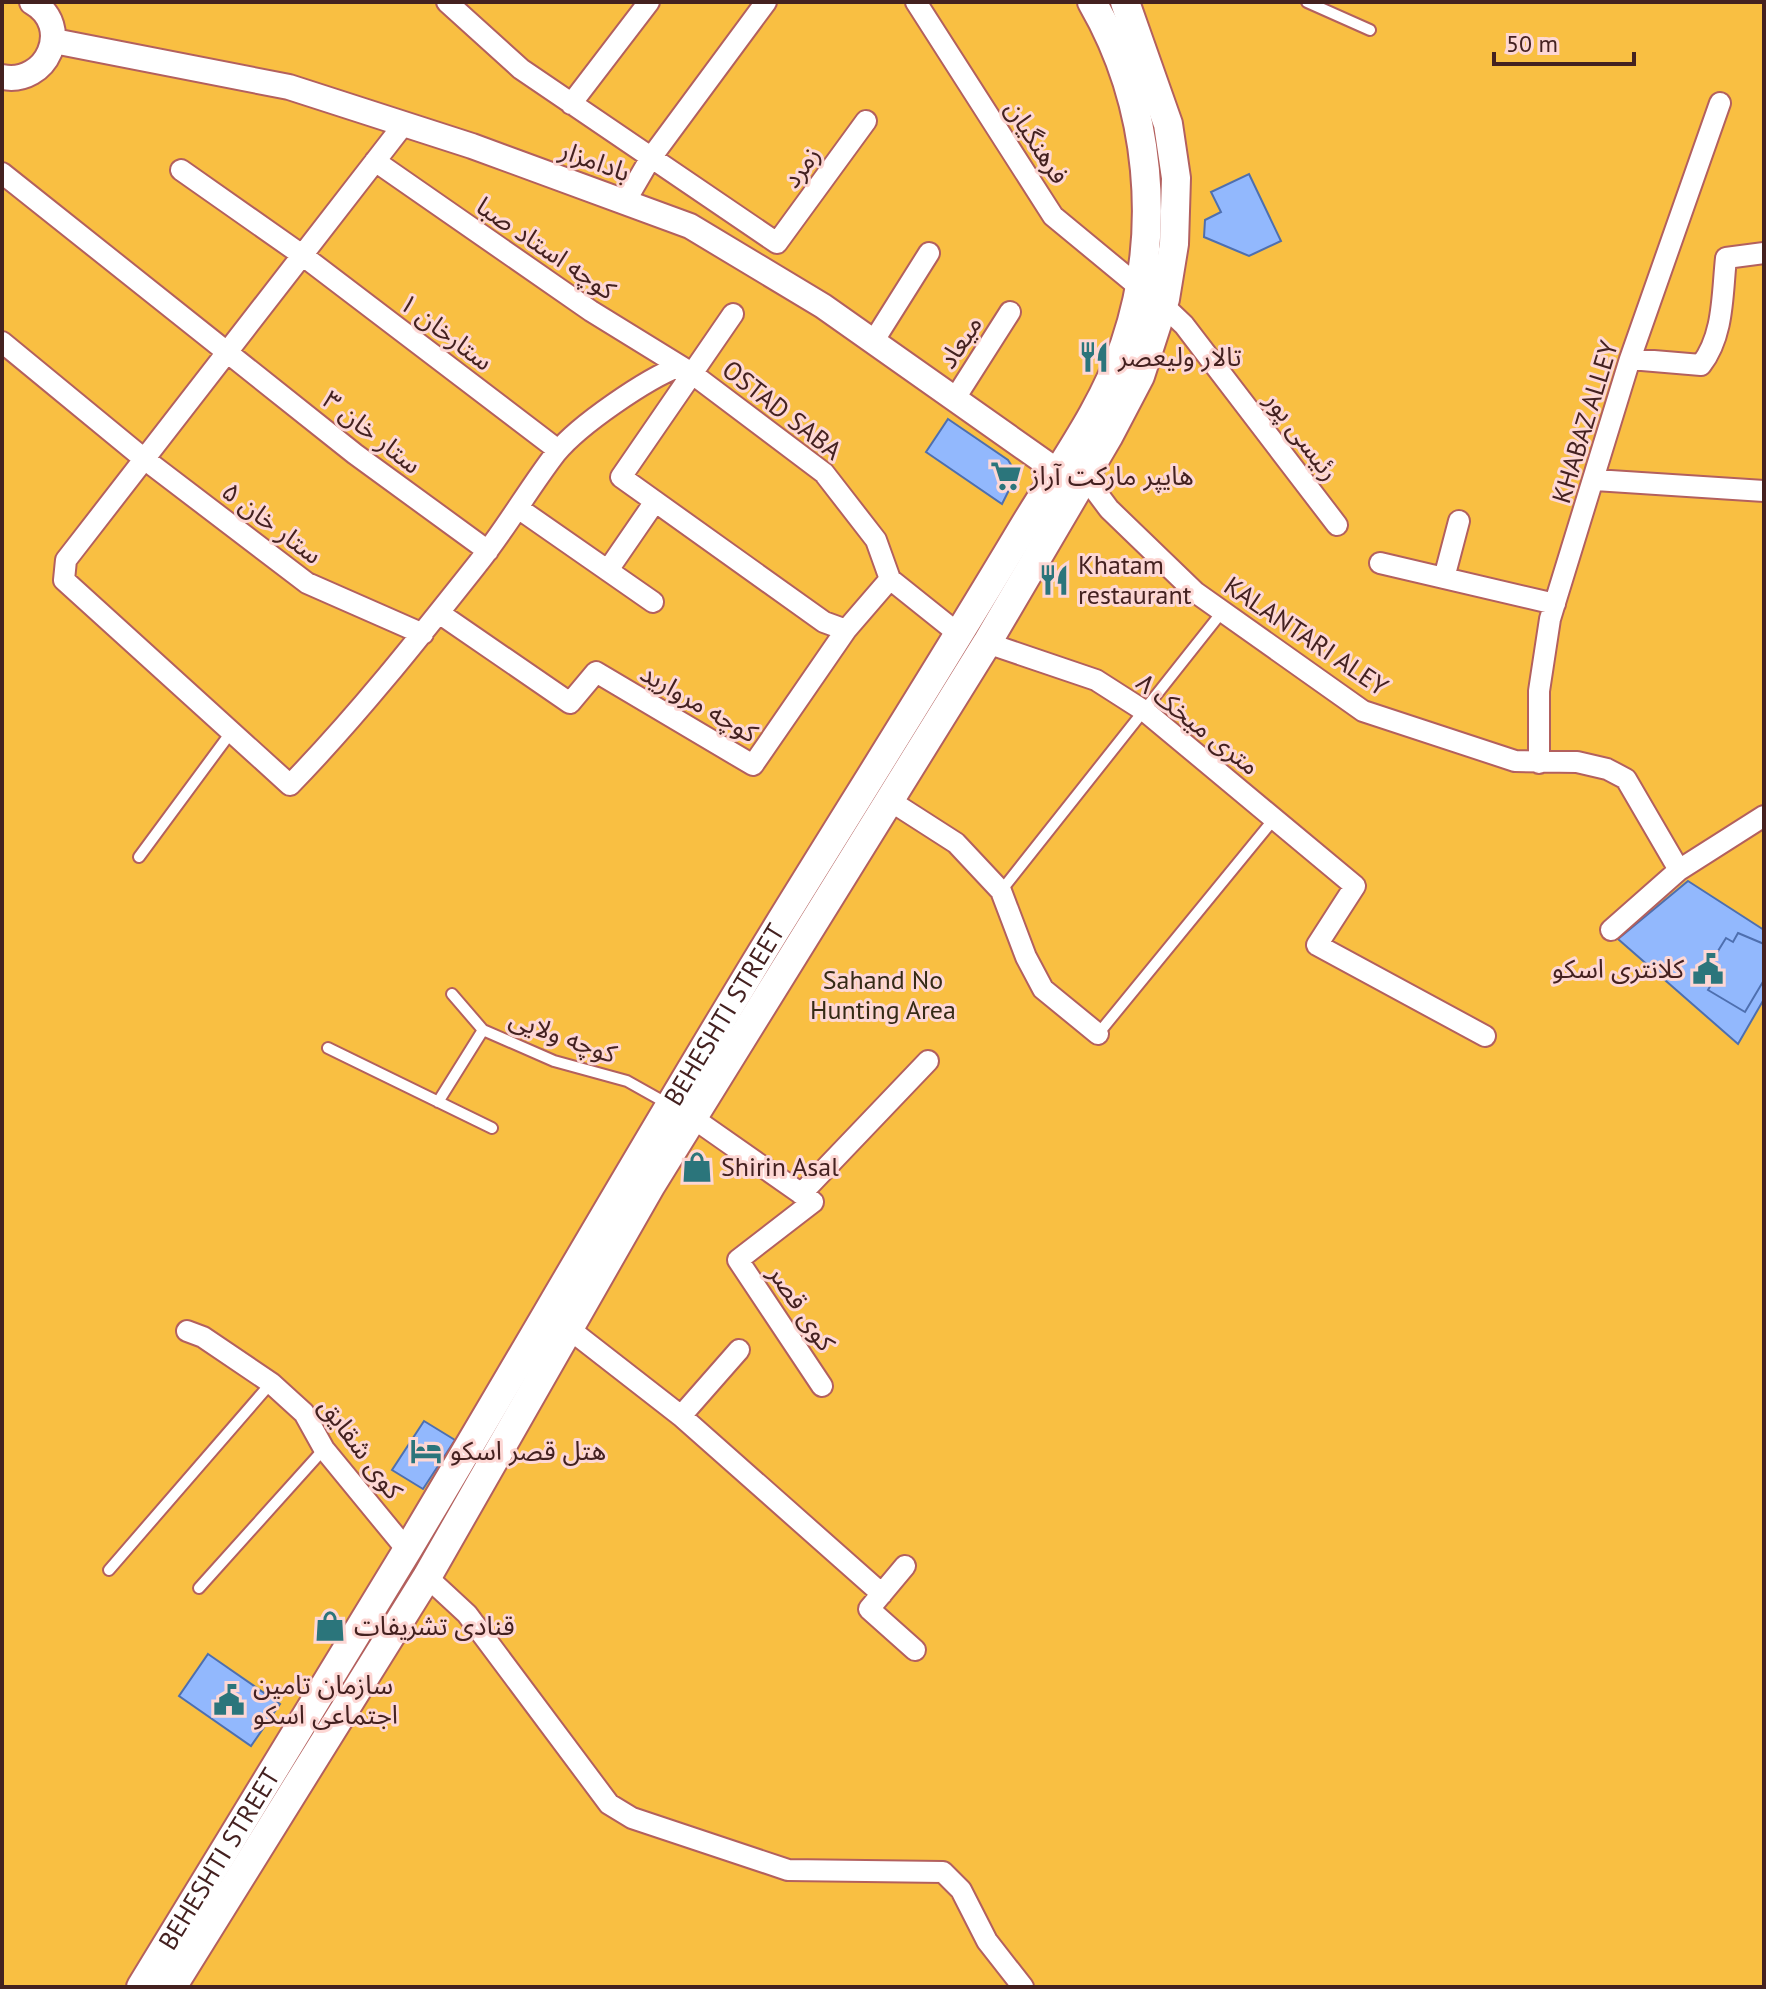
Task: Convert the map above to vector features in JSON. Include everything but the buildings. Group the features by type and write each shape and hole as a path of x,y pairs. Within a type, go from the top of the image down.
{"main road":[{"name":"BEHESHTI STREET","path":"1069,477 1125,346 1139,287 1147,212 1145,155 1128,86 1108,30 1092,2"},
{"name":"BEHESHTI STREET","path":"141,1987 407,1550 974,639 1069,477 1140,376 1163,305 1174,244 1176,178 1168,124 1149,61 1125,2"},
{"name":"BEHESHTI STREET","path":"172,1987 427,1577 568,1328 681,1111 889,800 974,639"}],"street":[{"path":"3,83 32,74 51,54 54,41 47,15 32,2"},
{"path":"447,2 521,69 650,159"},
{"path":"571,104 649,2"},
{"path":"625,202 650,159 766,2"},
{"name":"فرهنگیان","path":"916,2 1053,216 1139,287"},
{"name":"بادامزار","path":"54,41 289,87 404,124 690,226 823,306 954,400 1069,477"},
{"name":"KHABAZ ALLEY","path":"1539,763 1539,691 1555,604 1630,359 1720,103"},
{"name":"زمرد","path":"650,159 777,243 866,121"},
{"path":"404,124 66,560 64,580 290,785 342,732 423,634 488,551 558,450 657,375 685,369"},
{"name":"کوچه استاد صبا","path":"375,161 591,311 685,369"},
{"name":"ستارخان ۱","path":"181,170 302,255 558,450"},
{"name":"ستار خان ۳","path":"2,173 355,454 488,551"},
{"path":"873,342 929,253"},
{"path":"1630,359 1701,365 1713,349 1719,324 1726,258 1764,253"},
{"name":"رئیسی پور","path":"1163,305 1184,325 1337,525"},
{"name":"میعاد","path":"954,400 1010,312"},
{"path":"733,314 685,369 621,477 824,622 846,630 890,579 974,639"},
{"name":"ستار خان ۵","path":"2,342 143,458 307,583 423,634"},
{"name":"OSTAD SABA","path":"685,369 824,473 876,540 890,579"},
{"name":"KALANTARI ALEY","path":"1069,477 1109,509 1142,543 1222,612 1363,711 1515,761 1577,762 1607,769 1626,779 1679,870"},
{"path":"1595,480 1764,491"},
{"path":"608,570 654,503"},
{"path":"518,508 653,602"},
{"path":"1444,578 1459,521"},
{"path":"1380,563 1555,604"},
{"name":"کوچه مروارید","path":"439,613 570,703 596,672 753,765 846,630"},
{"name":"۸ متری میخک","path":"974,639 1096,680 1146,712 1355,886 1317,945 1485,1036"},
{"path":"889,800 956,843 1001,891 1026,957 1043,989 1098,1034"},
{"path":"1611,930 1679,870 1764,816"},
{"path":"681,1111 801,1194 928,1061"},
{"name":"کوی قصر","path":"801,1194 813,1202 738,1260 822,1386"},
{"path":"568,1328 681,1416 882,1594"},
{"name":"کوی شقایق","path":"187,1331 203,1337 271,1383 304,1413 324,1449 407,1550"},
{"path":"681,1416 739,1350"},
{"path":"905,1566 869,1609 915,1650"},
{"path":"427,1577 467,1614 609,1804 632,1818 788,1870 943,1872 961,1890 987,1941 1023,1987"}],"lane":[{"path":"1307,2 1370,30"},
{"path":"1001,891 1146,712 1222,612"},
{"path":"139,857 232,731"},
{"path":"1098,1034 1274,819"},
{"name":"کوچه ولایی","path":"452,994 483,1030 554,1061 627,1081 681,1111"},
{"path":"438,1102 483,1030"},
{"path":"328,1048 492,1128"},
{"path":"109,1570 271,1383"},
{"path":"199,1588 324,1449"}],"green space":[{"name":"Sahand No Hunting Area","path":"2,2 1764,2 1764,1987 2,1987"}],"place":[{"name":"تالار ولیعصر","path":"1094,357"},
{"name":"هایپر مارکت آراز","path":"1006,476"},
{"name":"Khatam restaurant","path":"1054,580"},
{"name":"کلانتری اسکو","path":"1708,969"},
{"name":"Shirin Asal","path":"697,1167"},
{"name":"هتل قصر اسکو","path":"426,1451"},
{"name":"قنادی تشریفات","path":"330,1626"},
{"name":"سازمان تامین اجتماعی اسکو","path":"229,1700"}]}
